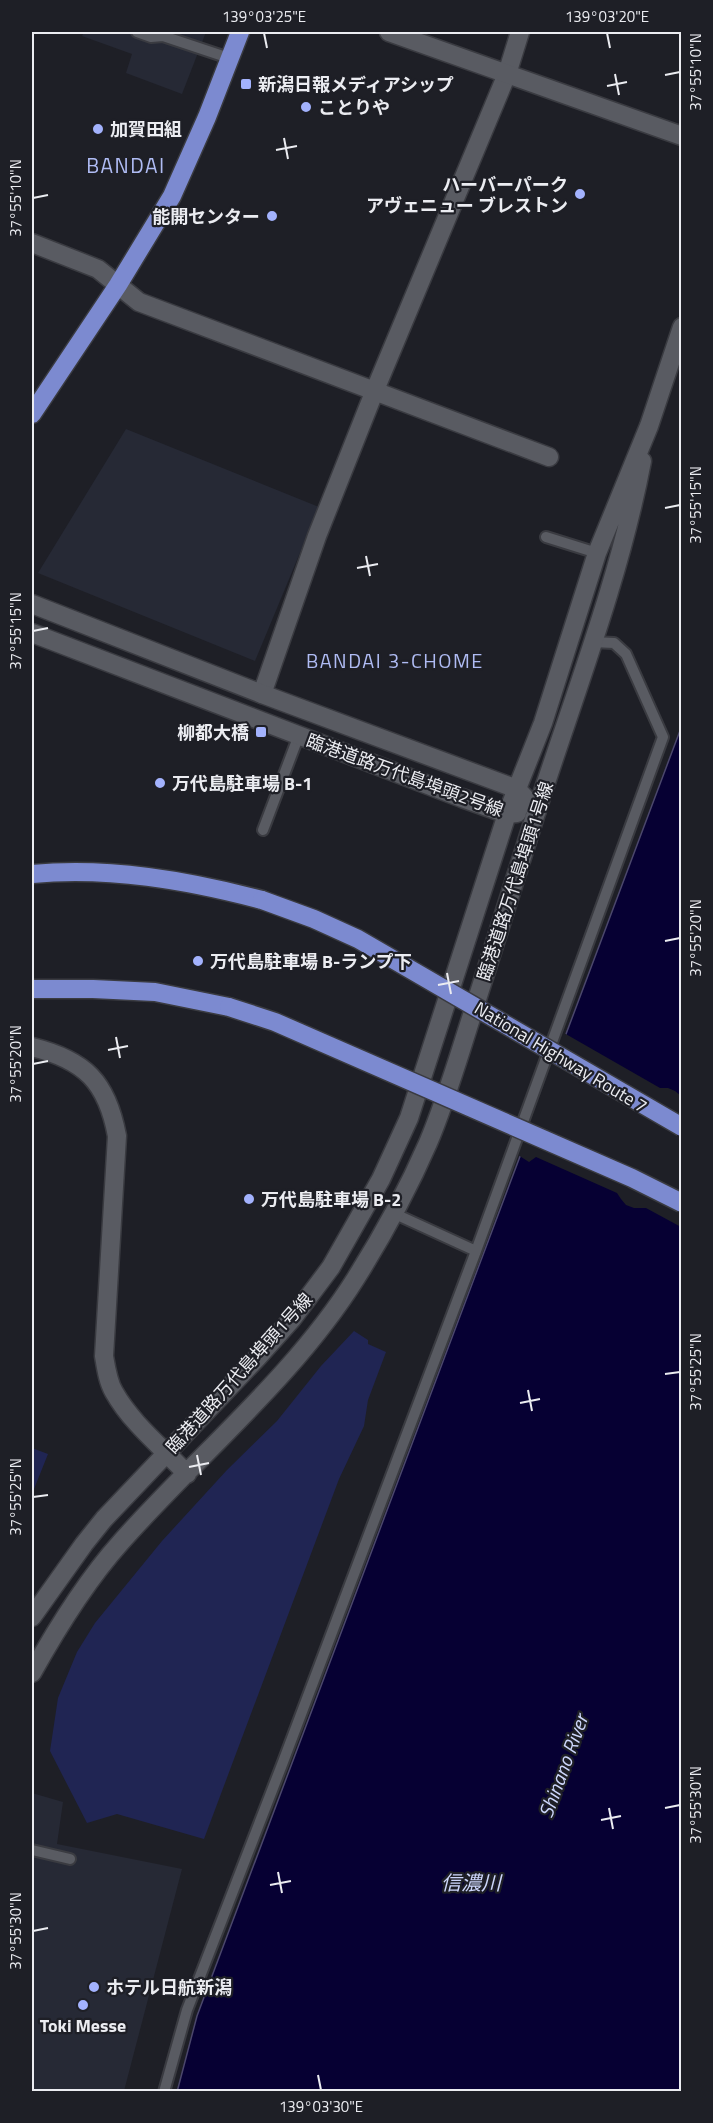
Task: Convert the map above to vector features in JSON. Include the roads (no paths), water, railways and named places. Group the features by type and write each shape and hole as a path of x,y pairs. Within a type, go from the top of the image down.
{"highway":[{"path":"32,414 118,285 172,196 207,117 240,32"},
{"name":"National Highway Route 7","path":"32,874 93,872 151,876 210,886 262,900 314,919 358,939 681,1127"},
{"path":"32,989 155,992 229,1007 275,1022 632,1178 681,1203"}],"street":[{"path":"262,694 317,536 375,390 507,74 520,32"},
{"path":"398,33 681,136"},
{"path":"32,243 98,269 139,302 549,457"},
{"name":"臨港道路万代島埠頭1号線","path":"32,1617 104,1519 258,1358 292,1319 331,1267 369,1204 409,1118 507,814 543,723 597,553 649,426 681,327"},
{"name":"臨港道路万代島埠頭1号線","path":"32,1674 66,1616 113,1552 275,1380 330,1314 356,1278 393,1213 432,1131 460,1053 593,642 635,498 649,426"},
{"name":"臨港道路万代島埠頭2号線","path":"32,604 262,694 517,789 537,811"},
{"name":"臨港道路万代島埠頭2号線","path":"32,633 507,814 537,811"},
{"path":"32,1047 59,1054 79,1065 100,1088 113,1115 117,1136 104,1356 113,1391 142,1428 187,1474"}],"lane":[{"path":"137,32 151,37 162,34 182,36 229,58"},
{"path":"546,537 597,553"},
{"path":"165,2091 187,2010 476,1251 663,737 626,654 614,643 593,642"},
{"path":"263,830 299,735"},
{"path":"393,1213 476,1251"},
{"path":"32,1850 70,1859"}],"water":[{"name":"信濃川","path":"681,728 681,2091 177,2092 197,2016"}],"place":[{"name":"新潟日報メディアシップ","path":"246,84"},
{"name":"ことりや","path":"306,107"},
{"name":"加賀田組","path":"98,129"},
{"name":"ハーバーパーク アヴェニュー ブレストン","path":"580,194"},
{"name":"能開センター","path":"272,216"},
{"name":"柳都大橋","path":"261,732"},
{"name":"万代島駐車場 B-1","path":"160,783"},
{"name":"万代島駐車場 B-ランプ下","path":"198,961"},
{"name":"万代島駐車場 B-2","path":"249,1199"},
{"name":"ホテル日航新潟","path":"94,1987"},
{"name":"Toki Messe","path":"83,2005"}],"district":[{"name":"BANDAI","path":"126,165"},
{"name":"BANDAI 3-CHOME","path":"395,660"}],"water label":[{"name":"Shinano River","path":"563,1766"}]}
